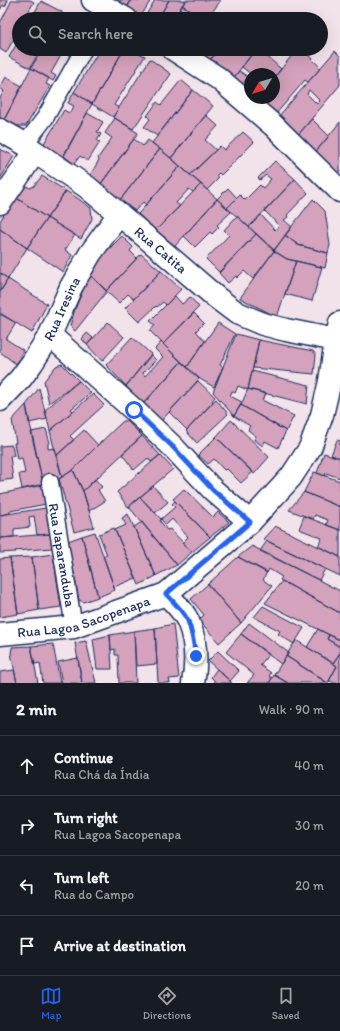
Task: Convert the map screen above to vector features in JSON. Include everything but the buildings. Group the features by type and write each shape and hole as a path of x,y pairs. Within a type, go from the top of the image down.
{"street":[{"path":"184,56 218,78 274,126 340,191"},
{"name":"Rua Catita","path":"0,130 30,148 87,187 217,298 237,313 263,324 286,330 338,331"},
{"path":"0,203 30,148"},
{"name":"Rua Iresina","path":"0,400 21,378 50,335 71,287 90,254 119,214"},
{"name":"Rua Lagoa Sacopenapa","path":"0,634 74,627 166,594 250,522 291,477 310,448 322,415 330,381 338,331"},
{"path":"50,335 134,410 172,446 213,490 250,522"},
{"path":"166,594 178,606 187,620 193,638 196,656 194,683"}],"lane":[{"path":"30,148 80,56"},
{"name":"Rua Japaranduba","path":"50,482 74,627"}],"route":[{"path":"134,410 172,446 213,490 250,522 166,594 178,606 187,620 193,638 196,656"}]}
